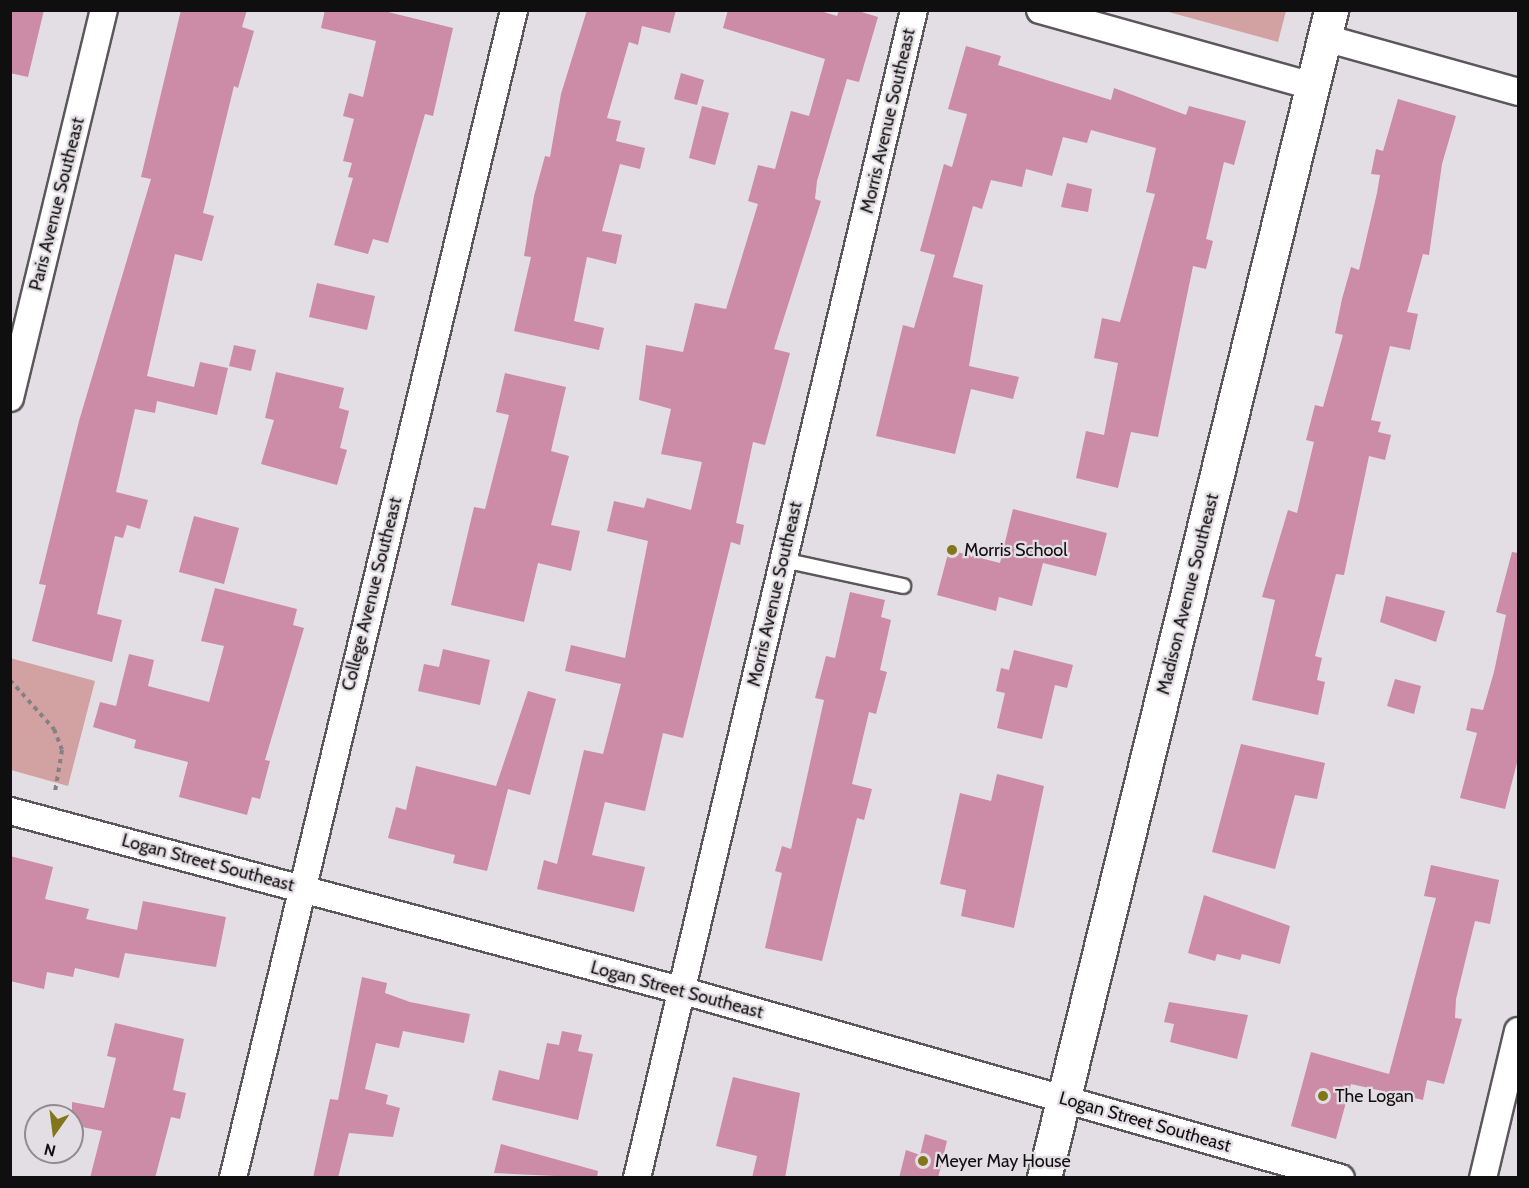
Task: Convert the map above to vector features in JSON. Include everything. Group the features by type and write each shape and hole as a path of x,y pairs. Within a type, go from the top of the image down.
{"street":[{"name":"Paris Avenue Southeast","path":"10,398 104,10"},
{"name":"College Avenue Southeast","path":"233,1178 300,888 514,10"},
{"name":"Morris Avenue Southeast","path":"637,1178 914,10"},
{"path":"1040,10 1313,86"},
{"path":"1328,24 1518,92"},
{"name":"Madison Avenue Southeast","path":"1044,1178 1328,24"},
{"name":"Logan Street Southeast","path":"10,811 680,990 1063,1099 1278,1169 1341,1178"},
{"path":"1483,1178 1518,1031"}],"lane":[{"path":"783,560 903,586"}],"path":[{"path":"10,680 54,729 62,750 55,792"}],"shaded area":[{"path":"1165,11 1286,11 1278,42"},
{"path":"10,658 95,681 68,786 11,770"}],"building":[{"path":"10,10 44,10 28,77 10,73"},
{"path":"181,10 247,10 242,27 254,31 238,88 234,86 203,213 214,216 202,261 175,254 147,376 194,387 200,362 228,368 217,415 157,401 155,413 135,409 116,492 148,500 140,529 127,525 123,538 115,536 97,614 122,620 112,662 32,641 46,585 39,584 79,421 151,179 141,177"},
{"path":"325,10 380,10 453,28 433,116 425,114 388,243 373,239 368,254 334,245 353,178 348,177 352,163 343,161 354,119 343,116 349,93 363,97 376,41 321,28"},
{"path":"587,10 676,10 670,33 642,26 638,45 629,42 607,118 621,121 616,141 645,148 640,169 620,164 602,231 622,235 616,264 587,257 574,321 604,328 599,350 514,331 531,257 524,256 534,196 545,156 550,157 561,94"},
{"path":"728,10 817,10 837,16 839,10 855,10 878,17 859,82 847,79 817,181 815,199 821,201 774,349 790,353 765,445 753,442 736,523 744,525 740,545 731,542 683,738 663,733 645,811 605,802 592,855 645,867 634,912 537,889 544,860 557,864 584,750 603,754 621,684 565,671 571,645 625,658 648,541 607,531 614,501 644,508 647,498 691,510 702,462 661,454 671,409 639,400 646,345 683,352 695,303 726,309 758,204 748,201 758,165 775,169 791,111 809,116 825,59 723,28"},
{"path":"966,46 1001,56 998,65 1111,100 1114,88 1186,115 1189,106 1246,121 1234,165 1224,162 1206,239 1213,241 1206,269 1193,266 1158,437 1131,432 1118,488 1076,478 1086,431 1104,435 1118,363 1094,358 1102,318 1120,322 1155,194 1146,192 1156,148 1091,130 1087,143 1063,137 1052,176 1026,169 1022,187 991,180 982,209 973,206 953,277 983,285 969,366 1019,377 1013,399 971,389 955,454 876,436 903,325 914,328 935,255 920,251 944,164 952,167 967,114 948,109"},
{"path":"681,73 704,80 697,105 674,99"},
{"path":"1398,99 1456,116 1442,164 1429,255 1423,254 1407,312 1418,314 1410,350 1390,346 1371,420 1381,422 1378,432 1391,435 1385,460 1369,456 1344,575 1336,574 1315,656 1322,658 1317,680 1325,682 1318,715 1252,700 1275,600 1262,597 1288,510 1297,513 1314,442 1306,440 1315,405 1323,407 1343,335 1335,333 1342,299 1351,267 1359,270 1377,193 1380,175 1371,174 1376,149 1383,151"},
{"path":"702,106 729,113 715,165 689,158"},
{"path":"1067,183 1092,189 1088,212 1061,207"},
{"path":"317,283 375,296 367,330 309,317"},
{"path":"234,345 256,350 251,371 229,366"},
{"path":"276,372 344,388 339,408 349,411 340,448 347,450 337,485 261,464 274,420 265,418"},
{"path":"505,373 566,387 551,451 569,456 551,525 580,531 571,571 538,563 524,622 451,605 474,507 485,509 509,415 496,412"},
{"path":"1013,509 1107,533 1096,576 1043,563 1032,606 999,597 996,611 937,595 949,550 1000,563"},
{"path":"194,516 239,528 224,584 179,572"},
{"path":"1512,552 1518,553 1518,759 1505,809 1460,798 1477,733 1466,730 1471,708 1483,710 1494,672 1506,615 1496,612"},
{"path":"215,588 297,609 293,625 304,628 265,760 270,761 260,799 252,797 247,815 179,797 188,762 134,748 136,740 93,727 100,702 116,706 129,654 154,660 148,686 209,702 224,646 201,641"},
{"path":"850,592 885,600 881,617 891,620 880,670 887,672 876,714 869,712 852,784 872,789 864,820 857,818 822,961 765,948 782,873 775,871 782,846 791,849 824,700 815,698 826,656 835,658"},
{"path":"1386,596 1445,611 1436,642 1380,622"},
{"path":"443,649 490,660 480,705 418,691 424,664 439,667"},
{"path":"1014,650 1073,665 1067,688 1055,685 1042,739 997,728 1005,693 996,691 1001,668 1009,670"},
{"path":"1395,679 1421,686 1414,714 1387,706"},
{"path":"528,691 556,699 530,795 508,789 487,871 453,863 455,855 388,838 396,807 406,810 416,766 496,786"},
{"path":"1241,744 1325,763 1317,799 1295,795 1275,869 1212,852"},
{"path":"997,774 1044,786 1014,928 961,916 966,890 940,884 960,793 991,801"},
{"path":"10,856 53,867 45,899 89,909 86,919 137,930 143,901 226,917 216,967 125,953 119,978 75,968 73,977 47,972 44,989 10,981"},
{"path":"1431,865 1499,880 1490,924 1475,921 1456,999 1455,1018 1462,1019 1444,1084 1427,1080 1423,1100 1351,1084 1336,1139 1291,1126 1311,1052 1389,1074 1436,898 1424,896"},
{"path":"1204,895 1290,926 1280,964 1242,954 1240,960 1217,954 1215,961 1188,953"},
{"path":"362,977 387,983 385,993 410,1002 470,1014 464,1043 403,1031 399,1048 376,1043 365,1089 388,1095 386,1104 400,1108 393,1137 349,1133 338,1178 313,1178 330,1099 338,1100"},
{"path":"1169,1002 1248,1015 1237,1059 1170,1042 1174,1024 1164,1022"},
{"path":"115,1023 184,1039 173,1090 186,1093 180,1119 171,1117 155,1178 90,1178 102,1131 84,1127 84,1104 104,1108 116,1058 107,1056"},
{"path":"562,1031 582,1035 578,1051 593,1054 578,1120 492,1100 499,1070 539,1080 547,1043 559,1045"},
{"path":"733,1077 800,1093 785,1178 752,1178 757,1156 716,1146"},
{"name":"Meyer May House","path":"925,1134 947,1141 938,1178 899,1178 906,1150 920,1155"},
{"path":"501,1144 598,1171 597,1178 494,1173"}],"place":[{"name":"Morris School","path":"952,550"},
{"name":"The Logan","path":"1323,1096"},
{"name":"Meyer May House","path":"923,1161"}]}
